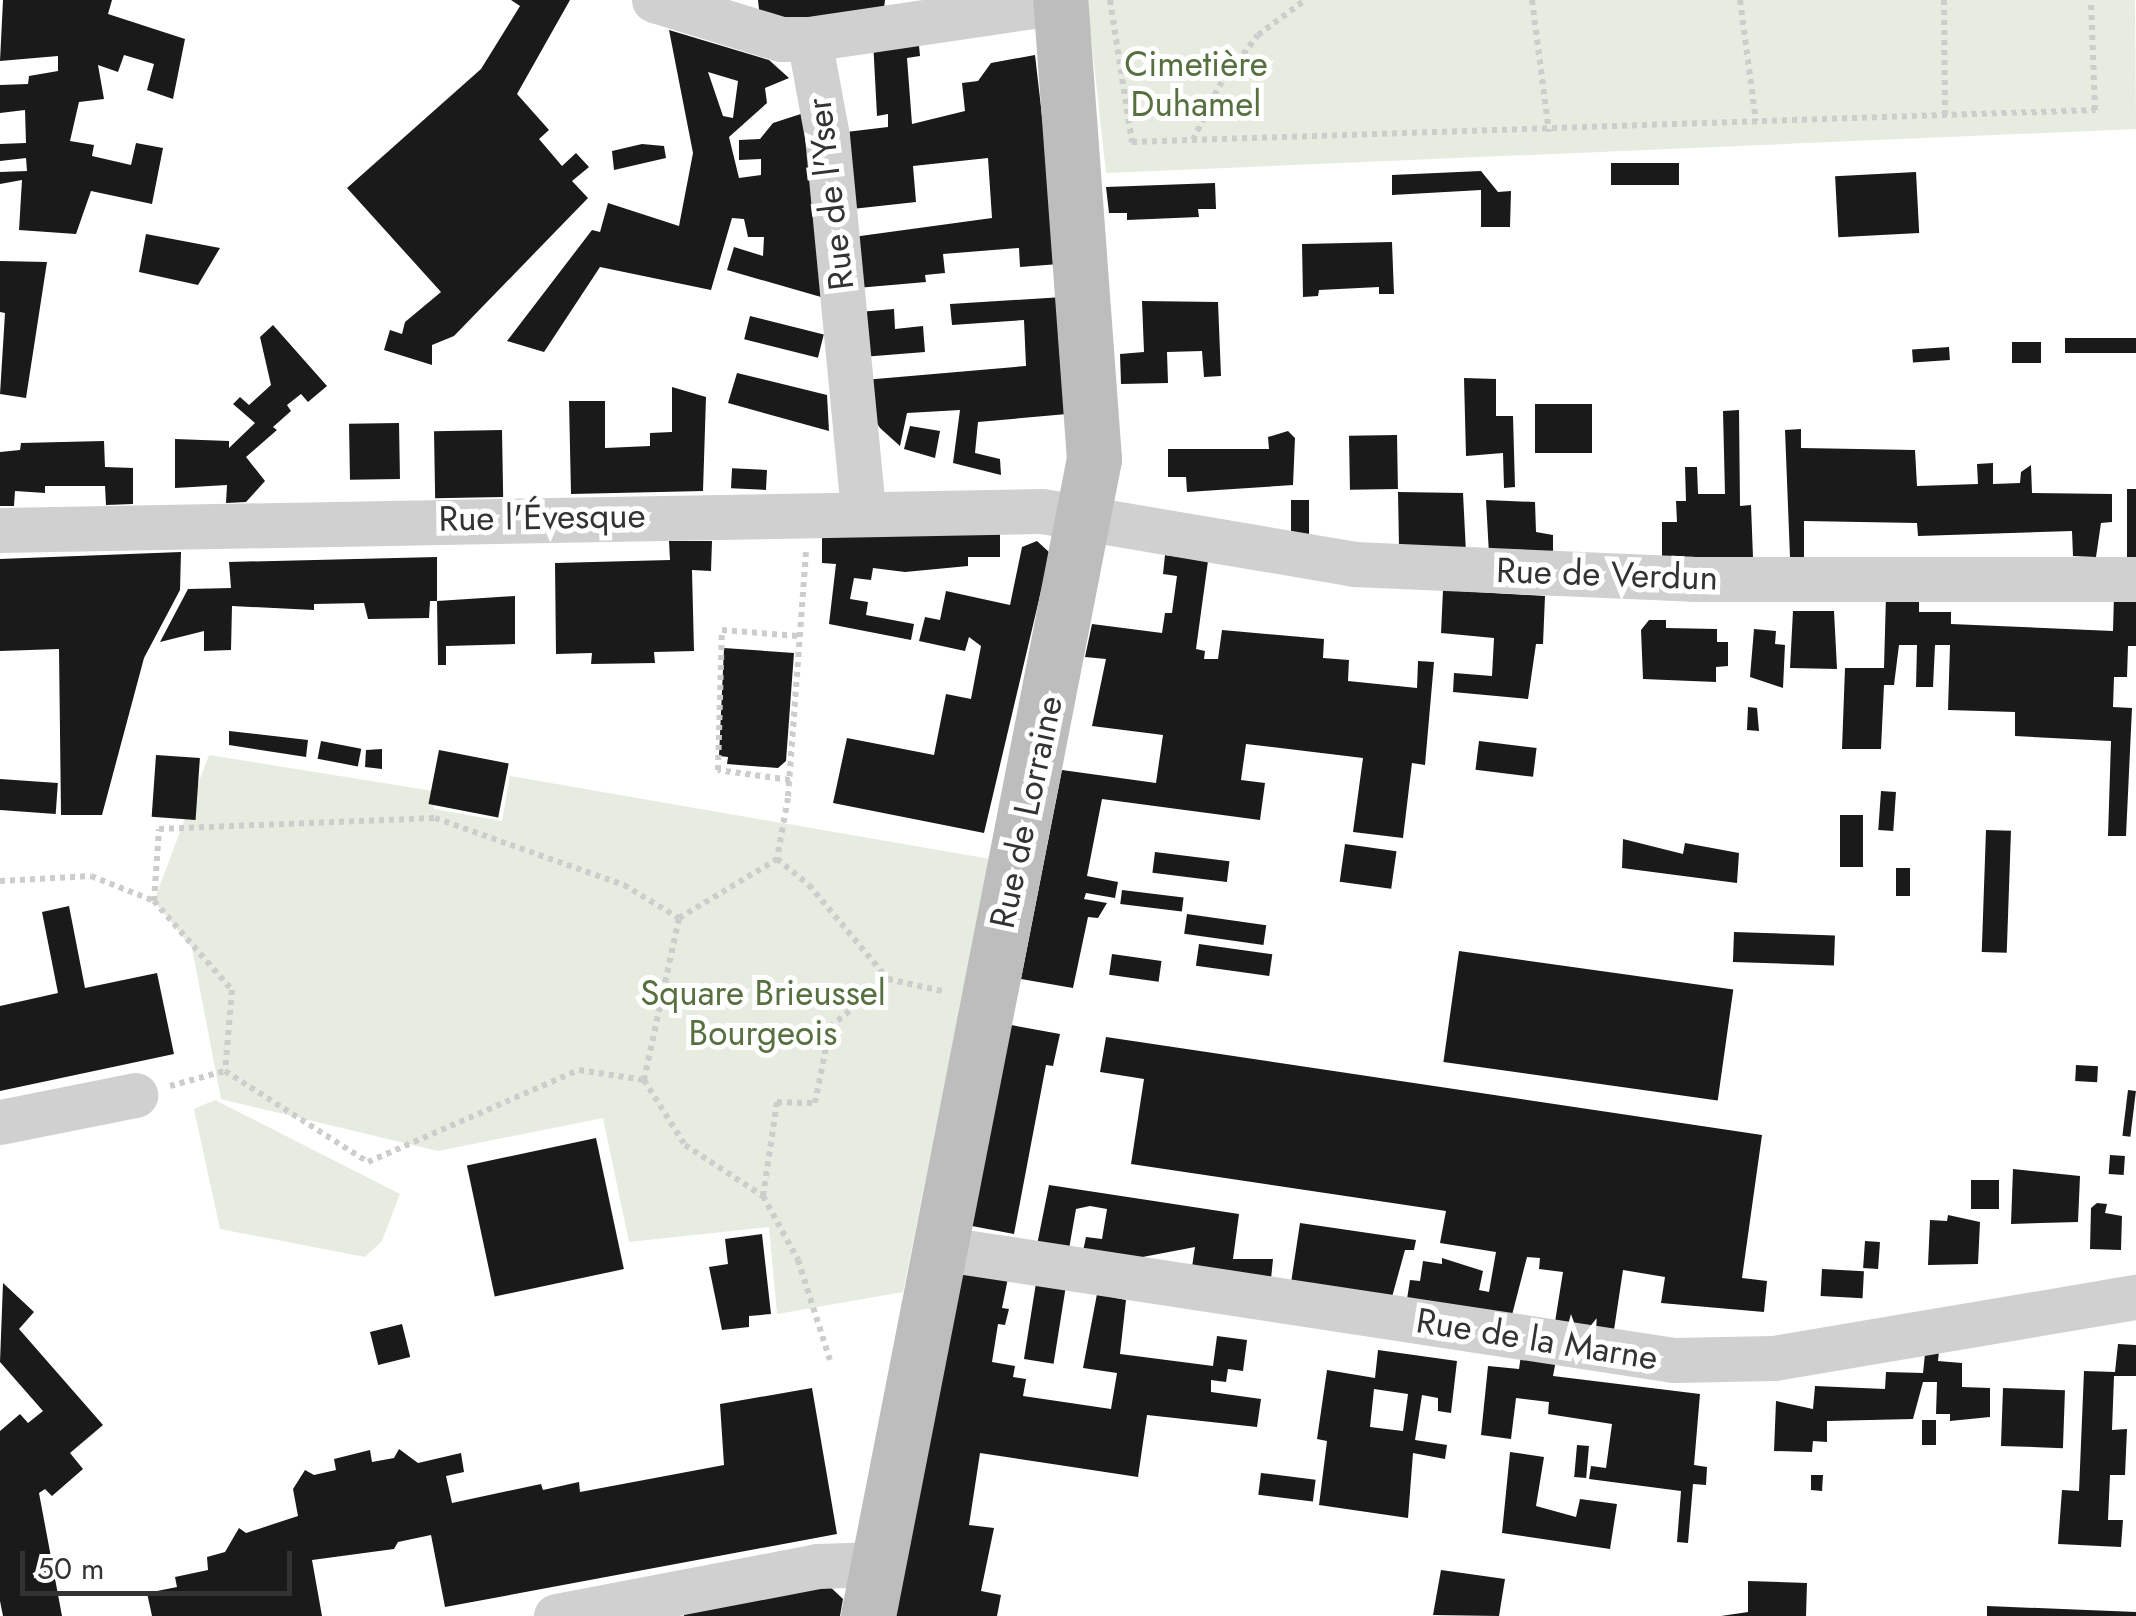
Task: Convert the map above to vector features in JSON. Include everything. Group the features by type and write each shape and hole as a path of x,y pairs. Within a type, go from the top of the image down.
{"street":[{"path":"654,0 781,39 809,39 1076,1"},
{"name":"Rue de Lorraine","path":"873,1590 1094,459 1078,184 1076,1"},
{"name":"Rue de l'Yser","path":"809,39 826,136 863,510"},
{"name":"Rue l'Évesque","path":"0,530 863,510 1042,511 1083,519"},
{"name":"Rue de Verdun","path":"1083,519 1354,564 1692,579 2136,579"},
{"path":"0,1122 94,1121 135,1096"},
{"name":"Rue de la Marne","path":"938,1248 1674,1360 1774,1358 2136,1297"},
{"path":"556,1616 817,1566 873,1590"}],"path":[{"path":"1193,140 1219,86 1258,35 1305,0"},
{"path":"1532,0 1549,132"},
{"path":"1740,0 1756,121"},
{"path":"1944,0 1945,115"},
{"path":"1076,1 1132,142 1549,132 2095,110 2091,0"},
{"path":"811,511 798,636 790,780 777,859 679,918 644,1080 685,1145 763,1196 798,1260 830,1360"},
{"path":"790,780 718,770 722,630 798,636"},
{"path":"154,902 159,829 435,818 624,886 679,918"},
{"path":"777,859 809,885 888,979 987,1004"},
{"path":"0,881 91,876 154,902 232,990 225,1071"},
{"path":"763,1196 777,1102 815,1103 830,1027 888,979"},
{"path":"135,1096 225,1071 368,1162 578,1070 644,1080"}],"green space":[{"name":"Cimetière Duhamel","path":"1087,0 2135,0 2136,129 1106,173"},
{"name":"Square Brieussel Bourgeois","path":"209,755 433,791 434,809 502,821 510,776 990,859 903,1292 777,1314 769,1227 629,1242 603,1118 438,1151 221,1099 192,948 154,901"},
{"path":"215,1100 400,1194 382,1241 365,1257 220,1229 194,1109"}],"building":[{"path":"3,0 112,0 108,14 185,39 173,99 147,90 154,64 124,55 118,72 98,65 104,99 79,102 70,141 94,145 92,156 131,165 136,143 163,148 152,204 91,191 76,234 19,230 22,180 0,184 0,172 27,171 26,158 0,161 0,144 26,143 25,110 0,113 0,85 28,84 29,76 58,71 58,56 0,61"},
{"path":"511,0 570,0 517,94 549,130 539,139 562,166 576,153 589,167 572,181 588,198 454,336 432,345 432,365 384,350 390,330 402,334 405,322 441,292 347,188 481,69 520,6"},
{"path":"758,0 885,0 883,16 760,18"},
{"path":"669,30 769,60 789,78 765,88 767,103 729,137 739,178 761,175 761,159 739,160 739,140 760,139 773,123 810,111 821,297 727,270 734,247 763,256 764,237 748,237 744,219 732,218 711,290 600,267 544,352 507,341 592,230 600,232 608,203 679,226 693,153","holes":["708,72 738,81 733,118 723,116"]},
{"path":"918,35 920,56 907,58 912,124 965,111 962,83 978,81 991,63 1035,55 1059,264 1020,267 1019,248 943,254 945,273 925,275 926,282 857,288 853,237 992,218 988,158 913,166 916,202 852,209 846,132 888,127 888,114 877,116 873,40"},
{"path":"642,144 664,146 666,158 614,170 612,151"},
{"path":"1611,163 1679,163 1679,185 1611,185"},
{"path":"1481,171 1498,192 1511,191 1510,227 1481,227 1481,190 1392,195 1392,175"},
{"path":"1916,172 1919,233 1838,237 1835,176"},
{"path":"1215,183 1216,209 1198,209 1199,217 1127,220 1127,213 1109,213 1106,187"},
{"path":"146,234 220,248 198,285 139,272"},
{"path":"1392,242 1394,294 1379,294 1379,287 1319,290 1318,296 1303,297 1302,244"},
{"path":"0,261 47,262 26,398 0,394 5,313 0,312"},
{"path":"1063,297 1067,414 978,422 975,453 1000,459 1001,475 953,463 960,410 907,413 900,446 880,428 869,411 864,380 1026,366 1024,320 952,325 950,304"},
{"path":"1142,301 1218,302 1221,376 1204,377 1202,351 1167,352 1168,383 1121,384 1120,354 1144,352"},
{"path":"894,309 895,329 923,326 925,352 862,357 859,312"},
{"path":"750,316 824,334 818,358 744,339"},
{"path":"273,325 327,386 308,402 301,394 287,405 291,411 273,427 277,430 246,457 265,481 246,502 226,503 227,485 175,488 175,439 229,441 229,448 255,423 233,404 240,397 249,405 271,385 260,337"},
{"path":"2065,338 2136,338 2136,353 2065,353"},
{"path":"2012,342 2041,342 2041,363 2012,363"},
{"path":"1949,347 1950,360 1913,363 1912,350"},
{"path":"737,373 827,395 829,431 728,403"},
{"path":"1464,378 1496,379 1496,416 1513,416 1515,487 1504,488 1503,453 1466,456"},
{"path":"672,387 706,397 703,491 571,494 569,401 605,401 605,448 650,446 650,433 672,432"},
{"path":"1535,404 1592,404 1592,453 1535,453"},
{"path":"1739,410 1740,506 1751,505 1753,557 1662,558 1662,522 1677,522 1676,501 1686,501 1685,467 1697,467 1698,494 1725,494 1723,411"},
{"path":"399,423 400,479 350,480 349,424"},
{"path":"910,426 940,431 935,458 904,449"},
{"path":"1801,429 1801,448 1915,450 1917,486 1978,484 1977,464 1993,463 1993,484 2020,483 2021,472 2031,465 2032,493 2112,494 2112,522 2101,523 2096,557 2073,556 2072,531 1918,536 1917,523 1804,521 1804,557 1790,557 1785,430"},
{"path":"502,430 503,497 435,498 434,431"},
{"path":"1288,431 1295,438 1293,485 1187,492 1186,477 1168,477 1168,449 1269,449 1268,437"},
{"path":"1397,435 1398,489 1350,490 1349,436"},
{"path":"104,441 105,467 133,468 133,504 106,505 105,486 45,486 45,493 15,491 14,506 0,506 0,452 20,450 21,443"},
{"path":"732,468 767,470 766,490 731,488"},
{"path":"2127,489 2136,489 2136,557 2127,557"},
{"path":"1398,492 1463,493 1466,553 1399,546"},
{"path":"1291,500 1309,500 1309,537 1291,537"},
{"path":"1486,500 1535,502 1536,532 1553,535 1553,557 1489,554"},
{"path":"1000,533 1000,557 968,557 968,566 905,572 873,568 871,580 854,578 850,599 868,602 866,615 914,624 911,640 829,624 836,564 822,563 822,537"},
{"path":"669,541 712,541 711,571 692,570 694,651 654,652 655,663 591,664 592,653 556,654 555,563 670,560"},
{"path":"1037,541 1050,553 984,833 833,803 847,738 934,755 946,694 971,699 981,646 969,637 965,651 919,641 925,617 940,620 946,591 1010,605 1022,547"},
{"path":"181,552 180,590 144,658 102,815 61,815 59,649 0,651 0,559"},
{"path":"1165,555 1208,561 1196,649 1205,651 1204,659 1218,659 1222,630 1324,639 1323,658 1349,660 1348,681 1417,688 1418,661 1434,662 1425,765 1412,763 1403,838 1353,832 1363,758 1246,744 1241,780 1265,783 1260,820 1102,799 1087,876 1118,882 1115,898 1086,893 1084,899 1107,903 1098,918 1088,917 1073,988 1021,979 1062,770 1156,783 1163,735 1092,726 1106,659 1085,657 1092,624 1162,633 1165,613 1172,613 1177,576 1163,574"},
{"path":"437,557 437,601 430,601 429,618 368,619 364,603 314,604 314,610 232,606 231,650 204,651 204,631 160,642 188,589 231,588 229,562"},
{"path":"1443,590 1545,596 1543,644 1536,644 1528,699 1453,692 1454,673 1492,676 1494,638 1441,633"},
{"path":"1886,595 1919,595 1919,612 1951,612 1951,624 2113,631 2114,595 2136,596 2136,646 2128,646 2127,677 2114,677 2113,707 2132,708 2126,836 2108,836 2111,741 2015,736 2015,712 1948,710 1950,645 1935,645 1933,687 1916,687 1917,645 1899,645 1894,685 1884,685 1881,749 1842,749 1845,668 1884,668"},
{"path":"515,596 515,644 446,646 446,665 438,665 437,601"},
{"path":"1793,611 1834,611 1837,669 1790,668"},
{"path":"1649,620 1666,620 1666,628 1717,629 1717,642 1728,642 1728,666 1716,667 1716,682 1643,679 1641,630"},
{"path":"1754,629 1776,631 1775,644 1785,645 1783,688 1750,677"},
{"path":"724,648 794,653 786,761 778,768 727,764 728,757 719,756"},
{"path":"1748,707 1757,708 1759,731 1747,730"},
{"path":"229,731 308,740 306,757 229,745"},
{"path":"321,741 361,749 358,766 318,759"},
{"path":"1479,741 1537,748 1533,777 1475,770"},
{"path":"382,749 382,769 365,767 366,750"},
{"path":"439,750 509,764 498,818 429,804"},
{"path":"156,755 200,758 196,820 152,817"},
{"path":"0,779 58,783 56,814 0,810"},
{"path":"1881,791 1896,792 1893,831 1878,830"},
{"path":"1840,815 1863,815 1863,867 1840,867"},
{"path":"1986,830 2011,831 2007,953 1982,952"},
{"path":"1623,839 1683,854 1685,843 1739,853 1737,883 1622,868"},
{"path":"1345,844 1396,851 1391,889 1340,882"},
{"path":"1155,852 1229,861 1227,882 1152,873"},
{"path":"1896,868 1910,868 1910,896 1896,896"},
{"path":"1122,890 1184,898 1182,911 1120,904"},
{"path":"69,906 85,988 157,973 174,1054 0,1091 0,1006 58,993 42,912"},
{"path":"1187,914 1266,925 1263,945 1184,934"},
{"path":"1734,932 1835,936 1834,966 1733,962"},
{"path":"1199,944 1272,954 1269,976 1196,966"},
{"path":"1459,951 1733,990 1718,1100 1443,1062"},
{"path":"1112,954 1162,961 1159,982 1109,975"},
{"path":"1011,1025 1060,1034 1053,1066 1046,1065 1014,1234 972,1226"},
{"path":"1106,1037 1762,1135 1742,1278 1767,1281 1764,1312 1661,1303 1665,1277 1623,1270 1614,1330 1555,1322 1563,1272 1539,1269 1540,1258 1527,1257 1512,1315 1407,1299 1410,1280 1420,1281 1423,1261 1442,1264 1442,1258 1483,1271 1479,1290 1489,1292 1496,1252 1440,1243 1446,1211 1131,1164 1144,1079 1100,1072"},
{"path":"2076,1065 2098,1066 2097,1082 2075,1081"},
{"path":"2128,1090 2136,1091 2130,1137 2122,1136"},
{"path":"596,1138 624,1269 495,1297 467,1165"},
{"path":"2110,1155 2125,1156 2124,1175 2109,1174"},
{"path":"2013,1169 2080,1176 2078,1222 2011,1224"},
{"path":"1971,1180 1999,1180 1999,1209 1971,1209"},
{"path":"1049,1185 1239,1214 1233,1259 1273,1259 1271,1279 1192,1267 1195,1247 1132,1259 1083,1251 1086,1237 1102,1239 1107,1209 1090,1206 1076,1209 1069,1249 1037,1245"},
{"path":"2097,1203 2107,1204 2105,1213 2122,1216 2121,1250 2090,1249 2091,1208"},
{"path":"1948,1215 1980,1222 1978,1264 1928,1265 1930,1220 1947,1221"},
{"path":"1300,1223 1416,1240 1414,1250 1405,1250 1392,1297 1291,1283"},
{"path":"762,1234 771,1314 749,1316 749,1327 722,1330 709,1267 728,1264 725,1239"},
{"path":"1865,1241 1880,1242 1878,1269 1863,1268"},
{"path":"1822,1269 1864,1271 1863,1298 1821,1296"},
{"path":"963,1272 1008,1278 1002,1308 1009,1309 1005,1325 998,1324 992,1362 1015,1366 1013,1377 1026,1379 1023,1396 1111,1409 1117,1373 1083,1368 1097,1294 1126,1300 1120,1354 1213,1366 1217,1336 1247,1340 1243,1371 1228,1369 1226,1382 1211,1380 1211,1392 1261,1399 1257,1427 1147,1415 1138,1477 980,1453 969,1525 994,1528 981,1591 1001,1595 997,1616 895,1616"},
{"path":"3,1283 34,1312 19,1329 103,1425 70,1453 83,1469 52,1496 45,1489 39,1493 62,1616 3,1616 0,1601 0,1431 20,1414 28,1423 43,1411 0,1362"},
{"path":"1036,1283 1066,1288 1054,1364 1024,1359"},
{"path":"402,1324 410,1357 378,1365 370,1332"},
{"path":"2118,1344 2136,1345 2136,1376 2114,1376 2112,1430 2127,1429 2125,1475 2110,1475 2108,1520 2123,1520 2121,1547 2058,1544 2062,1490 2079,1491 2084,1371 2115,1372"},
{"path":"1378,1350 1457,1361 1451,1413 1438,1411 1438,1398 1422,1395 1415,1440 1447,1445 1445,1459 1413,1453 1408,1518 1319,1505 1327,1441 1317,1439 1327,1370 1375,1378","holes":["1374,1389 1408,1394 1403,1431 1370,1427"]},
{"path":"1939,1351 1938,1361 1962,1363 1962,1387 1990,1388 1990,1417 1950,1421 1950,1414 1936,1414 1937,1382 1923,1382 1913,1419 1827,1421 1827,1442 1813,1441 1812,1452 1774,1451 1776,1401 1813,1409 1815,1386 1885,1389 1886,1372 1923,1373 1925,1354"},
{"path":"1521,1355 1556,1360 1553,1376 1700,1394 1694,1465 1707,1467 1706,1485 1693,1484 1688,1543 1677,1542 1681,1491 1589,1479 1591,1466 1606,1468 1612,1424 1548,1414 1549,1402 1516,1398 1511,1439 1481,1435 1488,1366 1519,1369"},
{"path":"812,1388 837,1534 445,1607 431,1535 398,1542 394,1549 312,1560 322,1616 152,1616 147,1593 177,1587 175,1577 208,1570 207,1557 225,1552 239,1528 246,1533 298,1516 293,1489 305,1470 314,1475 336,1470 334,1459 370,1450 372,1462 394,1458 399,1449 418,1463 461,1453 464,1472 446,1476 452,1503 541,1484 543,1490 579,1482 580,1492 724,1465 720,1404"},
{"path":"2003,1388 2065,1390 2063,1448 2001,1446"},
{"path":"1922,1420 1936,1420 1936,1445 1922,1445"},
{"path":"1577,1445 1589,1446 1586,1478 1574,1477"},
{"path":"1510,1452 1544,1457 1536,1506 1576,1517 1580,1499 1617,1504 1610,1549 1502,1533"},
{"path":"1261,1473 1316,1480 1313,1502 1258,1495"},
{"path":"1811,1475 1823,1475 1822,1491 1811,1490"},
{"path":"1441,1570 1505,1579 1499,1616 1433,1615"},
{"path":"1748,1581 1807,1583 1806,1616 1721,1616 1748,1612"},
{"path":"826,1583 843,1599 840,1616 684,1616 683,1611"},
{"path":"1987,1606 2136,1612 2136,1616 1987,1616"}]}
